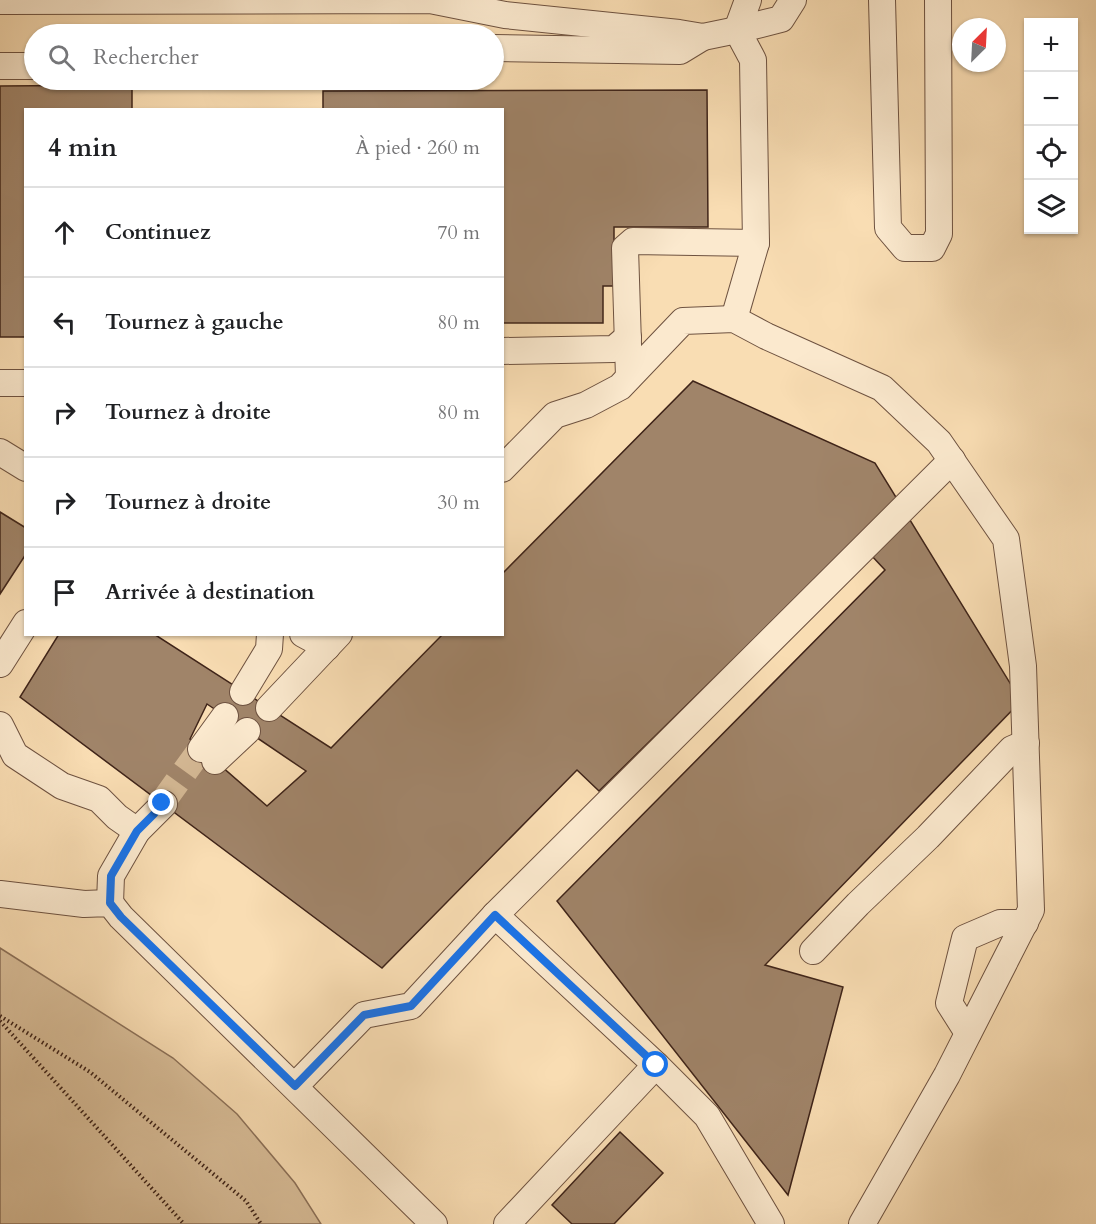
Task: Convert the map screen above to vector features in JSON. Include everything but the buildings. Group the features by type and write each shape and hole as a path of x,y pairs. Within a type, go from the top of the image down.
{"lane":[{"path":"0,1 430,0 505,15 703,37"},
{"path":"734,319 756,243 753,60 737,30 748,0"},
{"path":"504,48 680,51 703,37 781,20 792,0"},
{"path":"882,0 888,228 905,248 932,248 939,234 938,0"},
{"path":"0,66 24,66"},
{"path":"629,377 626,249 633,241 756,243"},
{"path":"504,467 555,415 586,405 620,387 683,321 734,319 766,336 882,388 939,442 1006,539 1023,666 1031,910 947,1075 862,1224"},
{"path":"504,351 614,349 628,337"},
{"path":"0,383 24,382"},
{"path":"0,452 24,467"},
{"path":"295,1086 364,1015 411,1006 495,915 952,460"},
{"path":"0,664 24,626"},
{"path":"243,692 269,649 270,636"},
{"path":"313,636 333,640"},
{"path":"269,708 333,640"},
{"path":"225,716 208,755 247,731"},
{"path":"2,733 15,755 62,786 99,799 117,818 154,813 111,876 110,903 121,917 434,1224"},
{"path":"813,951 928,837 1012,749 1026,743"},
{"path":"0,894 84,904 110,903"},
{"path":"495,915 656,1065 707,1116 771,1224"},
{"path":"968,1033 950,1003 964,938 1000,923 1025,923"},
{"path":"507,1224 656,1065"}],"path":[{"path":"0,1016 90,1072 246,1201 261,1224"},
{"path":"0,1021 184,1224"}],"shaded area":[{"path":"0,948 173,1058 237,1114 295,1183 321,1224 0,1224"}],"tunnel":[{"path":"162,803 201,749"}],"route":[{"path":"162,803 137,831 111,876 110,903 121,917 295,1086 364,1015 411,1006 495,915 656,1065"}]}
